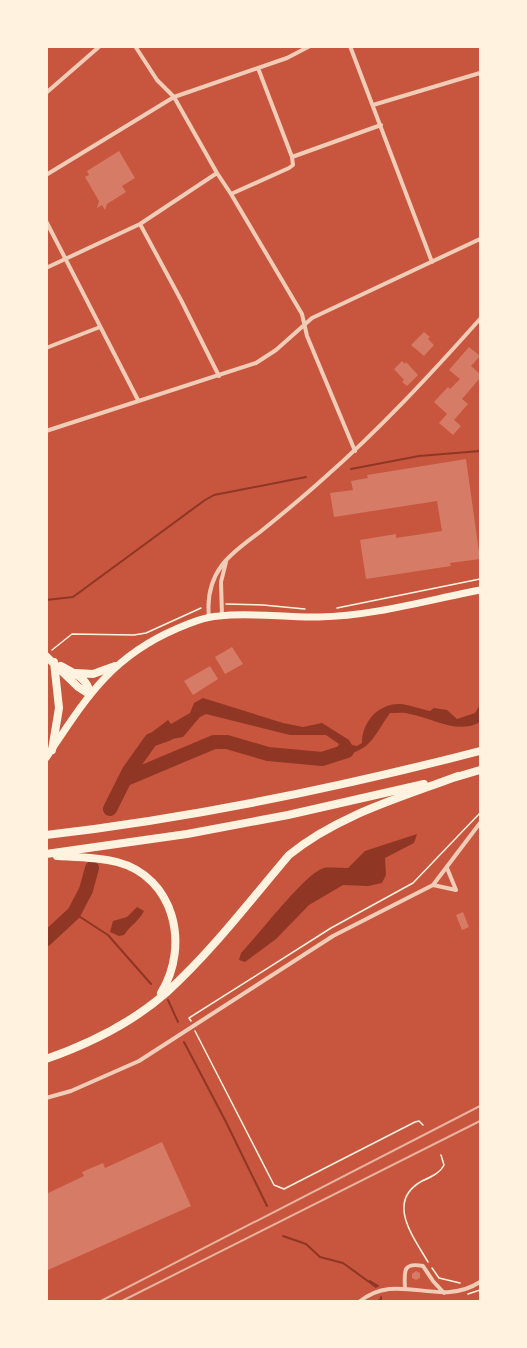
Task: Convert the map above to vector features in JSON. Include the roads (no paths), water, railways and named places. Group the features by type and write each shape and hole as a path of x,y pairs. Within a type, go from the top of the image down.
{"highway":[{"path":"49,653 54,662 78,687 89,694"},
{"path":"54,662 87,682 89,694"},
{"path":"52,750 59,708 54,662"},
{"path":"73,673 93,674 115,666"},
{"path":"46,835 183,817 384,776 480,751"},
{"path":"46,855 198,832 298,813 480,770"},
{"path":"46,1059 80,1047 125,1023 157,1000 202,959 289,855 304,843 350,817 458,776"},
{"path":"46,855 85,857 117,862 139,872 158,889 172,911 177,938 171,972 157,1000"}],"main road":[{"path":"46,758 89,694 115,666 154,638 209,617 222,615 318,617 353,615 480,590"}],"street":[{"path":"46,93 100,46"},
{"path":"135,46 157,80 174,97 302,314 304,326 355,451"},
{"path":"46,175 174,97 287,58 310,46"},
{"path":"350,46 432,262"},
{"path":"231,194 293,165 258,68"},
{"path":"373,105 480,73"},
{"path":"292,157 381,125"},
{"path":"46,268 66,261 140,225 217,173"},
{"path":"46,221 138,400"},
{"path":"140,225 219,376"},
{"path":"46,431 256,363 312,318 480,239"},
{"path":"209,617 208,606 214,579 228,559 355,451 427,379 480,319"},
{"path":"46,348 100,327"},
{"path":"222,615 220,582 228,559"},
{"path":"46,1098 71,1091 125,1069 333,936 433,885 480,823"},
{"path":"433,885 456,890 447,868"},
{"path":"405,1288 404,1271 408,1266 414,1264 423,1266 445,1293"},
{"path":"359,1302 375,1292 405,1288 445,1293 466,1290 480,1282"}],"waterway":[{"path":"351,469 419,456 480,451"},
{"path":"46,600 73,597 214,495 306,477"},
{"path":"110,809 129,771 151,740 168,734"},
{"path":"126,779 214,742 227,742 268,754 322,759 347,751"},
{"path":"46,939 74,913 86,890 92,868"},
{"path":"74,913 108,935 151,984"},
{"path":"168,1000 178,1022"},
{"path":"184,1042 267,1206"},
{"path":"283,1236 306,1244 320,1257 343,1263 376,1287"},
{"path":"370,1281 378,1286"},
{"path":"376,1302 381,1297"}],"railway":[{"path":"99,1302 480,1106"},
{"path":"120,1302 480,1121"}]}
